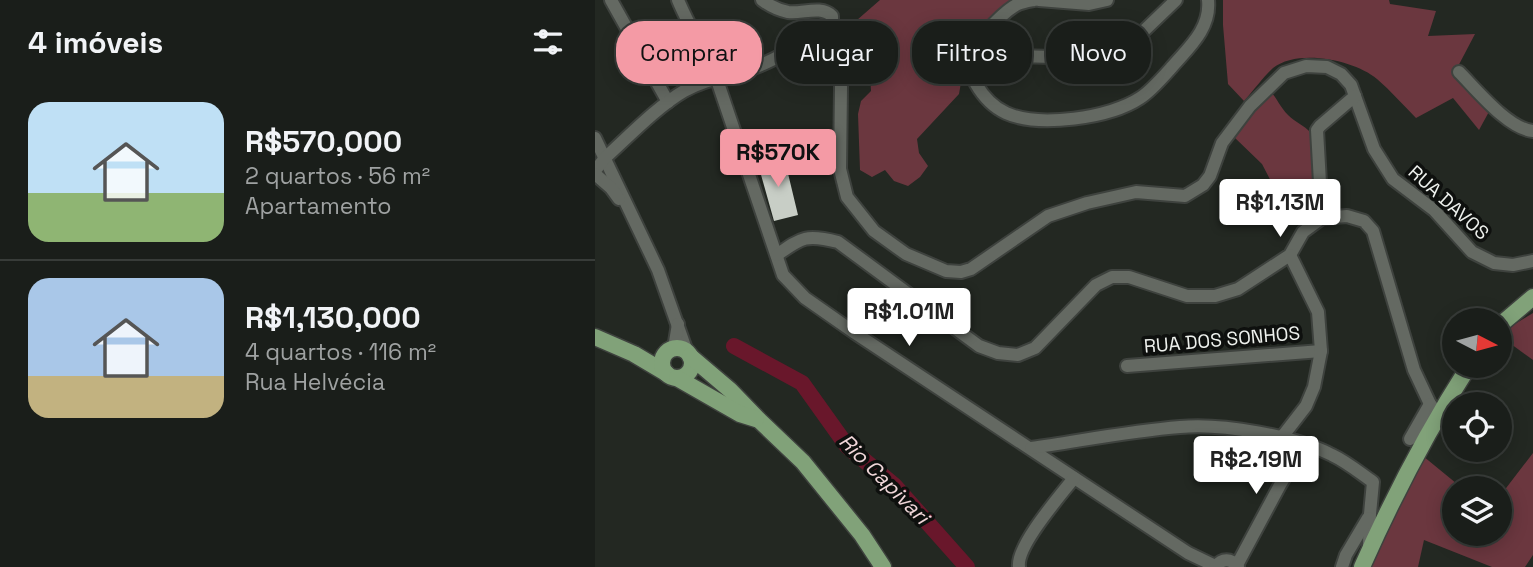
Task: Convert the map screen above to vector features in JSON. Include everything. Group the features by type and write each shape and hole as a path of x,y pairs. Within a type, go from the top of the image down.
{"main road":[{"path":"1512,315 1533,297"},
{"path":"595,337 634,354 740,414 759,420"},
{"path":"634,354 680,352 692,361 689,371 682,377 671,375 663,367 662,361 680,352"},
{"path":"680,352 730,390 803,462 862,535 883,567"},
{"path":"1362,567 1434,409 1459,378"}],"street":[{"path":"611,0 668,102"},
{"path":"678,0 686,21"},
{"path":"762,0 770,6 789,12 823,10 829,12 832,21"},
{"path":"1034,0 1018,4 997,20 973,47 968,59 969,71 992,105 1006,114 1027,119 1064,121 1110,112 1141,98 1201,33 1209,9 1208,0"},
{"path":"1039,0 1090,4 1107,0"},
{"path":"1032,57 1107,57 1125,49 1176,0"},
{"name":"RUA DAVOS","path":"841,84 840,169 847,197 874,231 906,254 946,271 961,272 971,269 1048,216 1087,203 1136,192 1185,196 1203,185 1210,176 1221,143 1250,107 1284,73 1306,66 1327,67 1341,74 1351,85 1374,149 1394,179 1434,210 1472,252 1494,263 1513,265 1533,261"},
{"path":"1459,72 1507,121 1533,131"},
{"path":"595,168 668,102 698,84"},
{"path":"718,84 783,275 805,298 1188,553 1215,567 1224,560 1238,566 1280,485 1305,444"},
{"path":"1322,218 1317,130 1355,96"},
{"path":"595,138 658,270 678,324 680,352"},
{"path":"595,174 611,188 633,219"},
{"path":"777,255 796,241 816,236 838,242 979,346 997,353 1018,355 1035,348 1096,285 1112,277 1129,277 1187,296 1215,296 1238,289 1290,255 1303,232 1322,218 1347,216 1364,221 1373,231 1413,370 1434,409 1410,439"},
{"path":"1282,437 1306,406 1314,387 1321,351 1318,312 1290,255"},
{"name":"RUA DOS SONHOS","path":"1126,366 1321,351"},
{"path":"1031,448 1182,426 1217,427 1282,437 1305,444 1334,456 1395,496"},
{"path":"1019,567 1018,561 1025,543 1074,478"},
{"path":"1369,551 1373,482"},
{"path":"1342,567 1370,514"}],"shaded area":[{"path":"880,0 1016,0 995,21 912,21 912,84 961,84 959,94 917,139 919,153 928,166 920,177 908,186 894,181 885,170 872,177 860,170 858,114 861,101 871,91 871,84 898,84 898,21 856,21"},
{"path":"1223,0 1389,0 1390,4 1436,11 1428,36 1475,34 1454,74 1491,108 1479,130 1453,98 1416,118 1367,72 1341,62 1311,58 1284,62 1273,68 1244,101 1228,84"},
{"path":"1270,91 1288,115 1311,133 1313,185 1317,208 1298,219 1291,220 1262,164 1234,137"},
{"path":"1533,313 1533,360 1512,345 1512,326"},
{"path":"1412,447 1447,476 1442,476 1442,546 1512,546 1512,480 1533,453 1533,555 1525,567 1492,567 1424,540 1418,567 1365,567"}],"building":[{"path":"777,159 778,163 785,161 798,215 774,221 758,164"}],"waterway":[{"name":"Rio Capivari","path":"734,346 802,383 847,446 895,486 967,567"}]}
